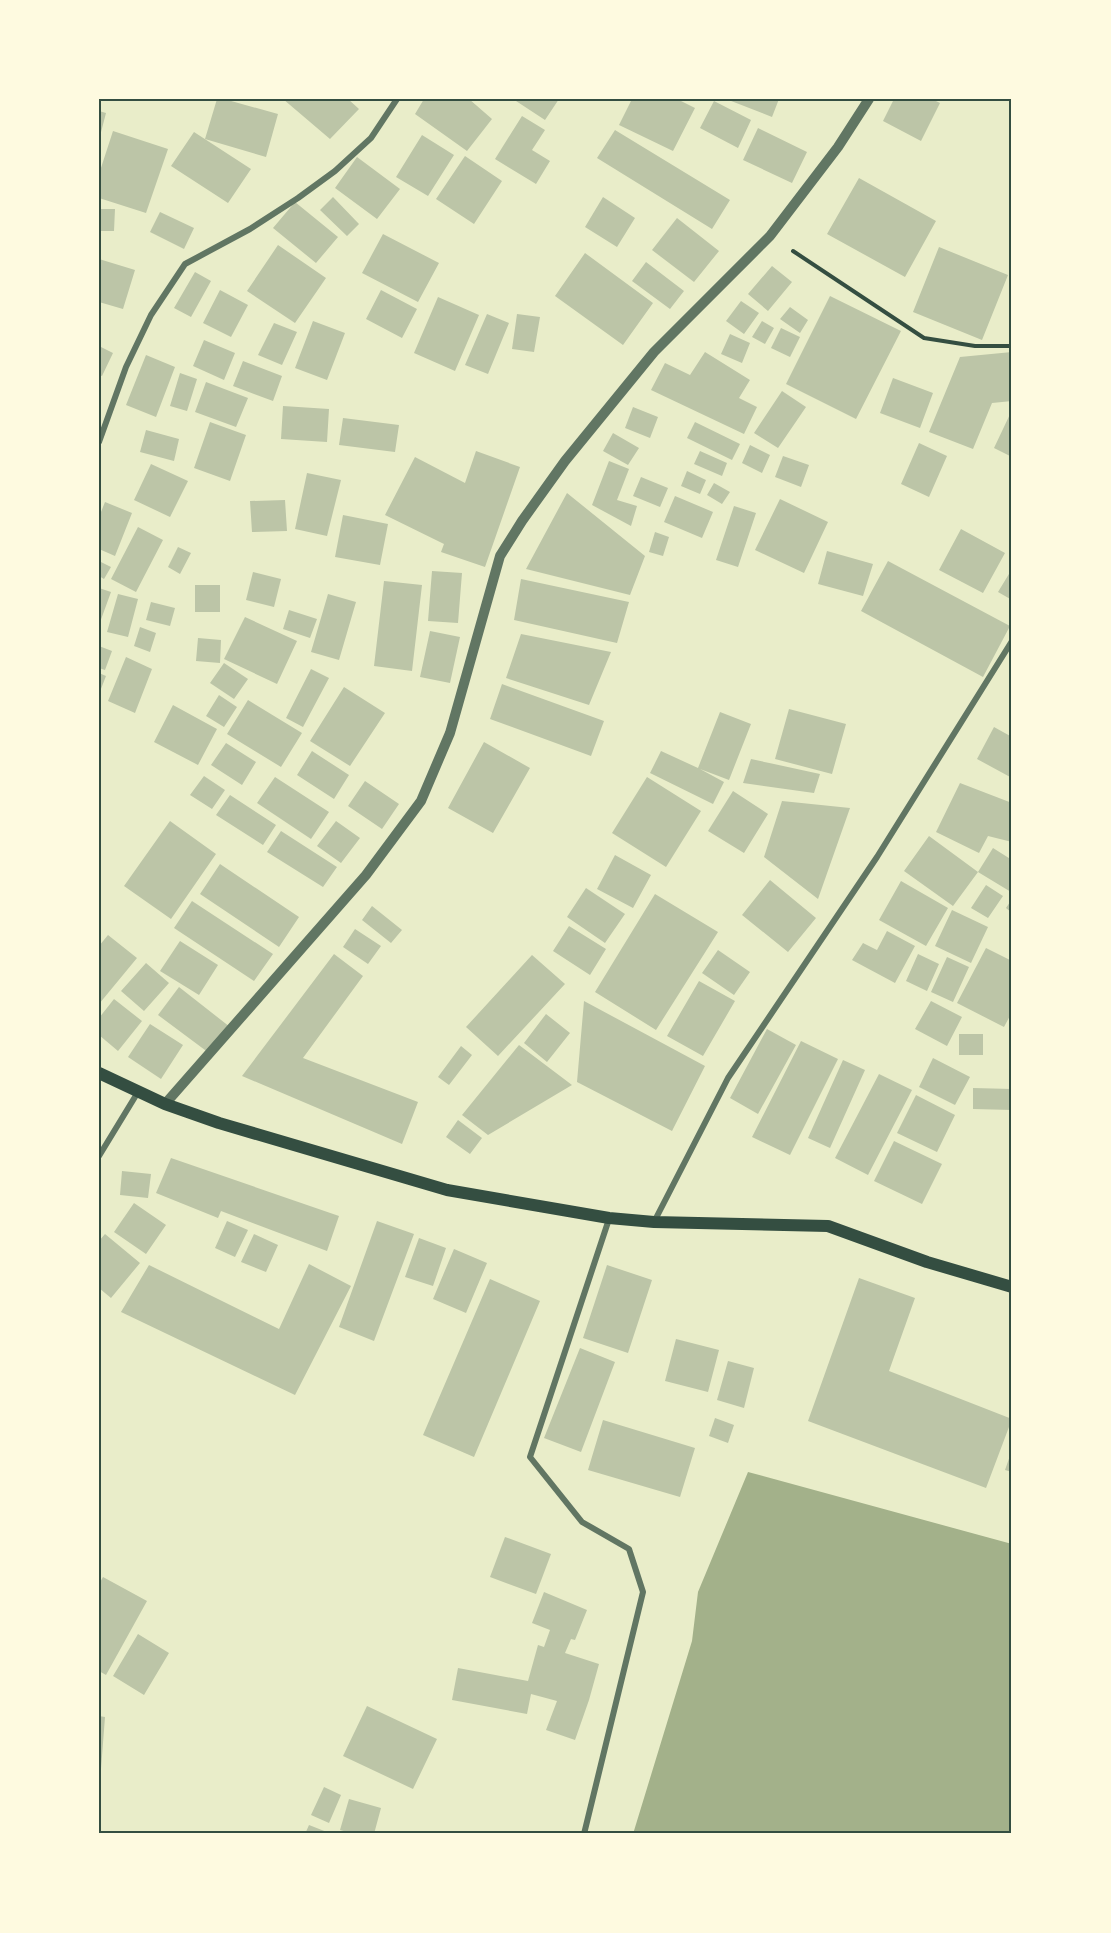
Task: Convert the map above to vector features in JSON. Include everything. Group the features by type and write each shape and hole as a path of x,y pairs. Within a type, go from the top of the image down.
{"main road":[{"path":"99,1072 165,1104 219,1124 447,1190 609,1218 654,1222 828,1226 927,1262 1012,1287"}],"street":[{"path":"99,442 126,367 151,315 185,264 250,229 335,171 371,138 397,99"},
{"path":"165,1104 366,875 421,801 450,733 500,555 522,520 565,461 654,352 770,236 838,147 869,99"},
{"path":"654,1222 728,1078 877,857 1012,642"},
{"path":"99,1156 138,1092"},
{"path":"584,1834 643,1592 629,1549 582,1522 530,1457 609,1218"}],"path":[{"path":"770,236 924,338 975,346 1012,346"}],"shaded area":[{"path":"748,1472 1012,1544 1012,1834 633,1834 692,1641 698,1592"}],"building":[{"path":"217,99 278,114 266,157 205,139"},
{"path":"283,99 348,99 359,109 330,139"},
{"path":"424,99 469,99 492,119 467,151 415,114"},
{"path":"517,99 559,99 545,120 516,101"},
{"path":"632,99 677,99 695,108 673,151 619,125"},
{"path":"726,99 779,99 772,117"},
{"path":"894,99 932,99 940,103 921,141 883,121"},
{"path":"714,101 751,120 738,148 700,128"},
{"path":"99,111 106,113 100,136 99,136"},
{"path":"522,116 545,130 532,150 550,161 536,184 495,159"},
{"path":"758,128 807,152 792,183 743,160"},
{"path":"615,130 730,200 712,229 597,158"},
{"path":"113,131 168,149 146,213 99,198 99,174"},
{"path":"194,132 251,169 228,203 171,166"},
{"path":"422,135 454,155 428,196 396,177"},
{"path":"465,156 502,181 474,224 436,199"},
{"path":"357,157 400,189 377,219 335,188"},
{"path":"859,178 936,221 905,277 827,234"},
{"path":"333,197 359,224 347,236 320,210"},
{"path":"603,197 635,218 617,247 585,227"},
{"path":"295,202 338,237 316,263 273,228"},
{"path":"99,209 115,209 114,231 99,231"},
{"path":"160,212 194,228 184,249 150,232"},
{"path":"677,218 719,251 694,282 652,250"},
{"path":"383,234 439,263 418,302 362,273"},
{"path":"278,245 326,278 295,323 247,291"},
{"path":"939,247 1008,275 982,340 913,312"},
{"path":"585,253 653,303 623,345 555,296"},
{"path":"99,259 135,270 123,309 99,302"},
{"path":"646,262 684,291 670,309 632,281"},
{"path":"772,266 792,282 768,311 748,294"},
{"path":"195,272 211,281 191,317 174,308"},
{"path":"220,290 248,305 231,337 203,323"},
{"path":"381,290 417,309 402,338 366,319"},
{"path":"830,296 901,331 856,419 786,384"},
{"path":"438,297 479,315 455,371 414,353"},
{"path":"741,301 759,313 744,334 726,321"},
{"path":"790,307 808,320 800,333 780,319"},
{"path":"487,314 509,323 488,374 465,365"},
{"path":"517,314 540,317 534,352 512,349"},
{"path":"313,321 345,333 327,380 295,368"},
{"path":"762,321 774,328 765,344 752,337"},
{"path":"274,323 297,332 282,365 258,355"},
{"path":"781,328 800,337 790,357 771,348"},
{"path":"730,334 750,343 742,363 721,354"},
{"path":"204,340 235,353 224,380 193,366"},
{"path":"99,346 113,353 102,376 99,375"},
{"path":"705,352 750,380 739,398 757,407 744,434 651,390 665,363 690,375"},
{"path":"1012,352 1012,401 992,403 973,449 929,432 960,357"},
{"path":"146,355 175,367 156,417 126,405"},
{"path":"243,361 282,376 273,401 233,386"},
{"path":"180,373 197,379 187,411 170,406"},
{"path":"893,378 933,393 920,428 880,413"},
{"path":"206,382 248,398 236,427 195,412"},
{"path":"782,391 806,407 778,448 754,433"},
{"path":"283,406 329,409 327,442 281,439"},
{"path":"633,407 658,417 650,438 625,428"},
{"path":"1012,410 1012,457 994,448"},
{"path":"343,418 399,425 395,452 339,445"},
{"path":"210,422 246,435 230,481 194,468"},
{"path":"695,422 740,444 732,460 687,438"},
{"path":"146,430 179,439 174,461 140,452"},
{"path":"613,433 639,448 628,465 603,451"},
{"path":"919,443 947,456 929,497 901,484"},
{"path":"750,445 770,455 762,473 742,463"},
{"path":"476,451 520,467 485,567 441,552 444,544 385,515 415,457 465,483"},
{"path":"700,451 727,463 722,476 694,464"},
{"path":"783,456 809,465 801,487 775,477"},
{"path":"609,461 629,469 617,500 637,506 631,526 592,505"},
{"path":"151,464 188,481 170,517 134,500"},
{"path":"687,471 706,480 700,494 681,486"},
{"path":"307,473 341,480 327,536 295,529"},
{"path":"641,477 668,488 660,507 633,496"},
{"path":"714,483 730,492 722,504 707,495"},
{"path":"567,493 645,556 630,595 526,569"},
{"path":"675,496 713,512 702,538 664,522"},
{"path":"780,499 828,522 804,573 755,550"},
{"path":"285,500 287,531 252,532 250,501"},
{"path":"105,502 132,513 115,556 99,549 99,517"},
{"path":"734,506 756,513 738,567 716,560"},
{"path":"343,515 388,524 380,565 335,557"},
{"path":"138,527 163,540 136,592 111,579"},
{"path":"961,529 1005,553 983,593 939,570"},
{"path":"655,532 669,537 663,556 649,552"},
{"path":"178,547 191,553 180,574 168,567"},
{"path":"827,551 873,564 863,596 818,584"},
{"path":"99,561 111,567 104,579 99,576"},
{"path":"888,561 1010,626 983,677 861,611"},
{"path":"1012,569 1012,600 998,592"},
{"path":"432,571 462,573 458,623 428,621"},
{"path":"253,572 281,579 274,607 246,600"},
{"path":"521,579 629,602 617,643 514,620"},
{"path":"384,581 422,585 412,671 374,666"},
{"path":"195,585 220,585 220,612 195,612"},
{"path":"99,588 111,592 99,625"},
{"path":"118,594 138,599 128,637 107,632"},
{"path":"328,594 356,602 339,660 311,652"},
{"path":"151,602 175,608 170,626 146,620"},
{"path":"289,610 317,619 310,638 283,629"},
{"path":"245,617 297,641 277,684 224,659"},
{"path":"140,627 156,633 150,652 134,646"},
{"path":"430,631 460,637 450,683 420,677"},
{"path":"521,634 611,652 589,705 506,678"},
{"path":"198,638 221,640 220,663 196,661"},
{"path":"99,646 112,651 105,670 99,668"},
{"path":"126,657 152,669 135,713 108,701"},
{"path":"224,663 248,679 234,699 210,683"},
{"path":"311,669 329,678 303,727 286,718"},
{"path":"99,673 106,676 99,694"},
{"path":"502,684 604,721 591,756 490,719"},
{"path":"344,687 385,713 350,766 310,741"},
{"path":"219,695 237,707 224,727 206,716"},
{"path":"248,700 302,733 281,767 227,734"},
{"path":"173,705 217,729 198,765 154,742"},
{"path":"789,709 846,724 832,774 775,759"},
{"path":"720,712 751,724 729,780 700,769 724,782 713,804 650,773 661,751 698,768"},
{"path":"994,727 1012,737 1012,778 977,759"},
{"path":"484,742 530,768 493,833 448,808"},
{"path":"226,743 256,762 242,785 211,765"},
{"path":"312,751 349,775 334,799 297,775"},
{"path":"751,759 820,774 814,793 743,783"},
{"path":"204,776 225,790 212,809 190,795"},
{"path":"275,777 329,812 311,839 257,803"},
{"path":"647,777 701,811 666,867 612,833"},
{"path":"365,781 399,804 382,829 348,806"},
{"path":"960,783 1012,803 1012,842 988,836 979,853 936,832"},
{"path":"733,791 768,814 744,853 708,831"},
{"path":"230,795 276,825 263,845 216,815"},
{"path":"782,801 850,808 818,899 764,857"},
{"path":"170,821 216,854 171,919 124,886"},
{"path":"336,821 360,838 341,863 317,846"},
{"path":"281,831 337,867 323,887 267,852"},
{"path":"929,836 978,872 953,906 904,871"},
{"path":"993,848 1012,860 1011,892 978,872"},
{"path":"615,855 651,875 633,908 597,889"},
{"path":"220,864 299,917 279,947 200,894"},
{"path":"770,880 816,918 788,952 742,915"},
{"path":"901,881 948,908 926,946 879,920"},
{"path":"986,885 1003,896 988,918 971,908"},
{"path":"586,888 625,914 605,943 567,917"},
{"path":"655,894 718,932 656,1030 595,992"},
{"path":"1012,899 1012,913 1006,908"},
{"path":"192,901 273,954 254,981 174,928"},
{"path":"372,906 402,930 391,943 362,920"},
{"path":"952,910 988,927 971,963 935,946"},
{"path":"569,926 606,949 590,975 553,951"},
{"path":"355,929 381,946 368,964 343,947"},
{"path":"887,931 915,946 895,983 852,960 863,943 877,950"},
{"path":"108,935 137,958 99,1004 99,946"},
{"path":"180,941 218,965 199,995 160,971"},
{"path":"986,948 1012,961 1012,1012 1004,1027 957,1003"},
{"path":"718,950 750,972 734,995 702,973"},
{"path":"334,954 363,976 303,1058 418,1102 402,1144 242,1076"},
{"path":"918,954 939,964 927,991 906,981"},
{"path":"532,955 565,984 498,1056 466,1027"},
{"path":"947,957 969,967 953,1002 931,992"},
{"path":"146,963 169,983 144,1011 121,991"},
{"path":"699,981 735,1001 703,1056 667,1036"},
{"path":"179,987 230,1027 209,1053 158,1015"},
{"path":"114,999 142,1021 118,1051 99,1035 99,1018"},
{"path":"584,1001 705,1066 672,1131 577,1082"},
{"path":"931,1001 962,1017 947,1046 915,1029"},
{"path":"546,1014 570,1033 547,1062 524,1043"},
{"path":"150,1024 183,1045 161,1079 128,1057"},
{"path":"767,1029 796,1045 758,1114 730,1098"},
{"path":"959,1034 983,1034 983,1055 959,1055"},
{"path":"801,1041 838,1059 790,1155 752,1137"},
{"path":"519,1045 572,1085 488,1135 462,1115"},
{"path":"461,1046 472,1055 449,1085 438,1077"},
{"path":"933,1058 970,1077 955,1105 919,1087"},
{"path":"843,1060 865,1070 830,1148 808,1138"},
{"path":"879,1074 912,1090 868,1175 835,1158"},
{"path":"973,1088 1012,1089 1012,1110 973,1109"},
{"path":"916,1095 955,1115 937,1152 897,1133"},
{"path":"458,1120 482,1138 470,1154 446,1137"},
{"path":"894,1141 942,1164 922,1204 874,1181"},
{"path":"171,1158 339,1216 327,1251 221,1211 218,1218 156,1193"},
{"path":"122,1171 151,1174 148,1198 120,1195"},
{"path":"134,1203 166,1225 146,1254 114,1232"},
{"path":"227,1221 248,1230 235,1257 215,1248"},
{"path":"377,1221 414,1234 374,1341 339,1327"},
{"path":"105,1234 140,1263 111,1298 99,1288 99,1241"},
{"path":"254,1234 278,1245 266,1272 241,1262"},
{"path":"419,1238 446,1248 433,1286 405,1277"},
{"path":"454,1249 487,1263 466,1313 433,1299"},
{"path":"309,1264 351,1286 295,1395 121,1312 149,1265 279,1329"},
{"path":"607,1265 652,1280 628,1353 583,1338"},
{"path":"859,1278 915,1298 889,1371 1012,1419 986,1488 808,1421"},
{"path":"490,1279 540,1301 474,1457 423,1435"},
{"path":"676,1339 719,1350 708,1392 665,1381"},
{"path":"580,1348 615,1362 581,1452 544,1438"},
{"path":"728,1361 754,1368 744,1408 717,1400"},
{"path":"715,1418 734,1425 728,1443 709,1436"},
{"path":"603,1420 695,1448 680,1497 588,1470"},
{"path":"1012,1450 1012,1472 1005,1470"},
{"path":"505,1537 551,1554 536,1594 490,1577"},
{"path":"103,1577 147,1601 106,1675 99,1671 99,1584"},
{"path":"544,1592 587,1610 575,1640 571,1639 565,1653 599,1664 575,1740 546,1730 557,1701 531,1694 527,1714 452,1700 458,1668 528,1681 538,1645 544,1647 550,1630 532,1623"},
{"path":"138,1634 169,1653 144,1695 113,1676"},
{"path":"367,1706 437,1739 413,1789 343,1756"},
{"path":"99,1716 105,1717 101,1769 99,1769"},
{"path":"324,1787 341,1795 329,1823 311,1815"},
{"path":"349,1799 381,1808 374,1834 354,1834 340,1830"},
{"path":"309,1825 332,1834 305,1834"}]}
